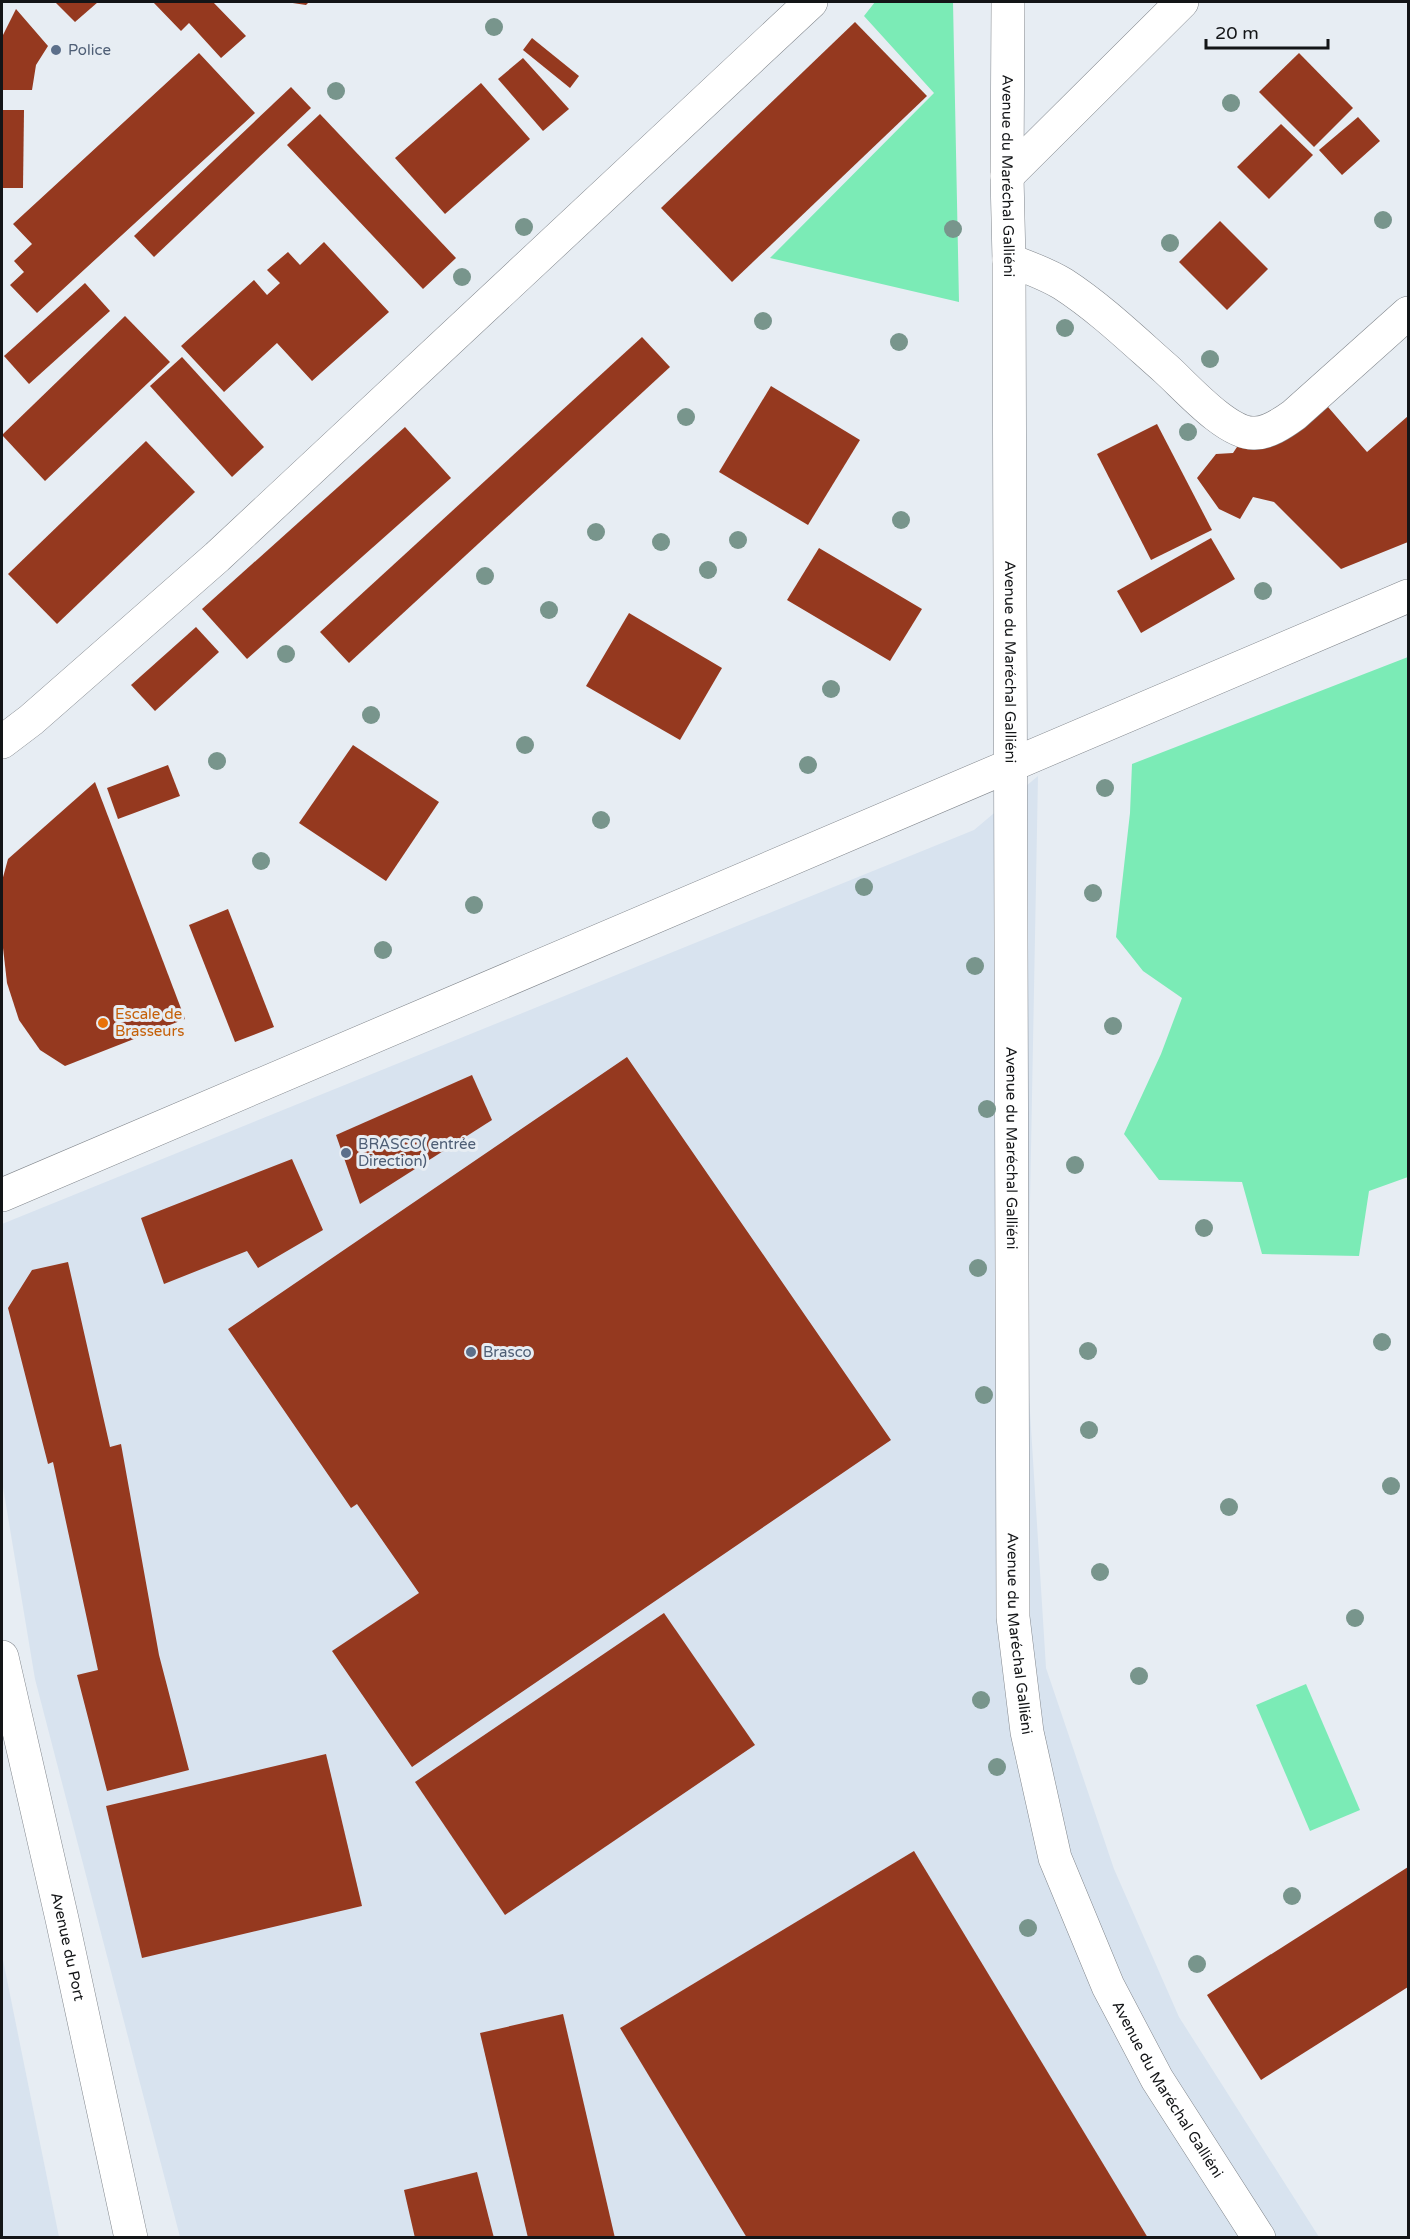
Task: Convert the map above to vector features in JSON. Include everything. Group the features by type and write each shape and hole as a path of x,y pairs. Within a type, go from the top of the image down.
{"street":[{"path":"2,742 31,720 226,549 811,2"},
{"name":"Avenue du Maréchal Galliéni","path":"1008,2 1006,176 1009,260 1013,1617 1027,1732 1055,1858 1108,1986 1157,2079 1259,2238"},
{"path":"1006,176 1182,2"},
{"path":"1009,260 1062,284 1105,316 1212,412 1235,428 1253,434 1275,427 1294,416 1408,313"},
{"path":"2,1195 1408,596"},
{"name":"Avenue du Port","path":"2,1657 131,2238"}],"shaded area":[{"path":"1038,776 1027,1364 1046,1668 1114,1869 1179,2017 1319,2237 180,2237 35,1679 2,1481 2,1224 974,830"},
{"path":"2,1955 59,2237 2,2237"}],"green space":[{"path":"875,2 953,2 959,302 770,258 934,93 864,16"},
{"path":"1408,657 1408,1177 1369,1191 1359,1256 1262,1254 1242,1182 1159,1180 1124,1134 1161,1054 1182,998 1143,971 1116,937 1130,813 1132,764"},
{"path":"1306,1684 1360,1810 1310,1831 1256,1705"}],"building":[{"path":"55,2 98,2 75,22"},
{"path":"153,2 213,2 246,36 221,58 189,23 181,31"},
{"path":"286,2 309,2 306,5"},
{"path":"16,9 48,46 36,65 32,90 2,90 2,37"},
{"path":"855,22 927,96 732,282 661,208"},
{"path":"532,38 579,76 570,88 523,50"},
{"path":"199,53 255,113 37,313 10,285 24,272 14,261 32,244 13,224"},
{"path":"1299,53 1353,108 1314,147 1259,92"},
{"path":"523,58 569,109 543,131 498,79"},
{"path":"481,83 530,139 445,214 395,158"},
{"path":"291,87 311,108 154,257 134,236"},
{"path":"2,110 24,110 23,188 2,188"},
{"path":"320,114 456,258 423,289 287,145"},
{"path":"1358,117 1380,141 1342,175 1319,150"},
{"path":"1281,124 1313,155 1269,199 1237,167"},
{"path":"1220,221 1268,269 1227,310 1179,262"},
{"path":"324,242 389,312 312,381 277,343 224,392 181,346 254,280 267,295 280,283 267,270 288,252 300,265"},
{"path":"85,283 110,311 29,384 4,356"},
{"path":"125,316 170,362 45,481 2,435"},
{"path":"642,337 670,367 349,663 320,632"},
{"path":"182,357 264,447 232,477 150,386"},
{"path":"771,386 860,440 808,525 719,472"},
{"path":"1322,400 1367,452 1408,416 1408,542 1341,569 1274,502 1253,497 1240,519 1219,509 1197,478 1216,454 1233,453 1241,441"},
{"path":"1157,424 1212,530 1151,560 1097,454"},
{"path":"405,427 451,478 247,659 202,609"},
{"path":"146,441 195,492 57,624 8,574"},
{"path":"1211,538 1235,579 1141,633 1117,591"},
{"path":"819,548 922,609 890,661 787,600"},
{"path":"629,613 722,668 680,740 586,686"},
{"path":"196,627 219,652 155,711 131,685"},
{"path":"353,745 439,802 386,881 299,823"},
{"path":"168,765 180,796 118,819 107,788"},
{"path":"95,782 185,1019 65,1066 40,1050 19,1020 7,983 2,939 2,881 8,859"},
{"path":"228,909 274,1027 235,1042 189,925"},
{"path":"627,1057 891,1440 412,1767 332,1651 419,1593 357,1504 351,1508 228,1329"},
{"path":"472,1075 492,1120 360,1204 336,1135"},
{"path":"292,1159 323,1230 258,1268 247,1251 164,1284 141,1218"},
{"path":"68,1262 110,1447 121,1444 159,1655 189,1770 107,1791 77,1675 98,1670 53,1462 48,1464 8,1308 32,1270"},
{"path":"664,1613 755,1745 505,1915 415,1782"},
{"path":"326,1754 362,1906 142,1958 106,1806"},
{"path":"914,1851 1148,2238 747,2238 620,2028"},
{"path":"1408,1867 1408,1987 1261,2080 1207,1995"},
{"path":"563,2014 615,2238 528,2238 480,2033"},
{"path":"477,2172 494,2238 415,2238 404,2190"}],"place":[{"name":"Police","path":"56,50"},
{"name":"Escale de Brasseurs","path":"103,1023"},
{"name":"BRASCO( entrée Direction)","path":"346,1153"},
{"name":"Brasco","path":"471,1352"}]}
